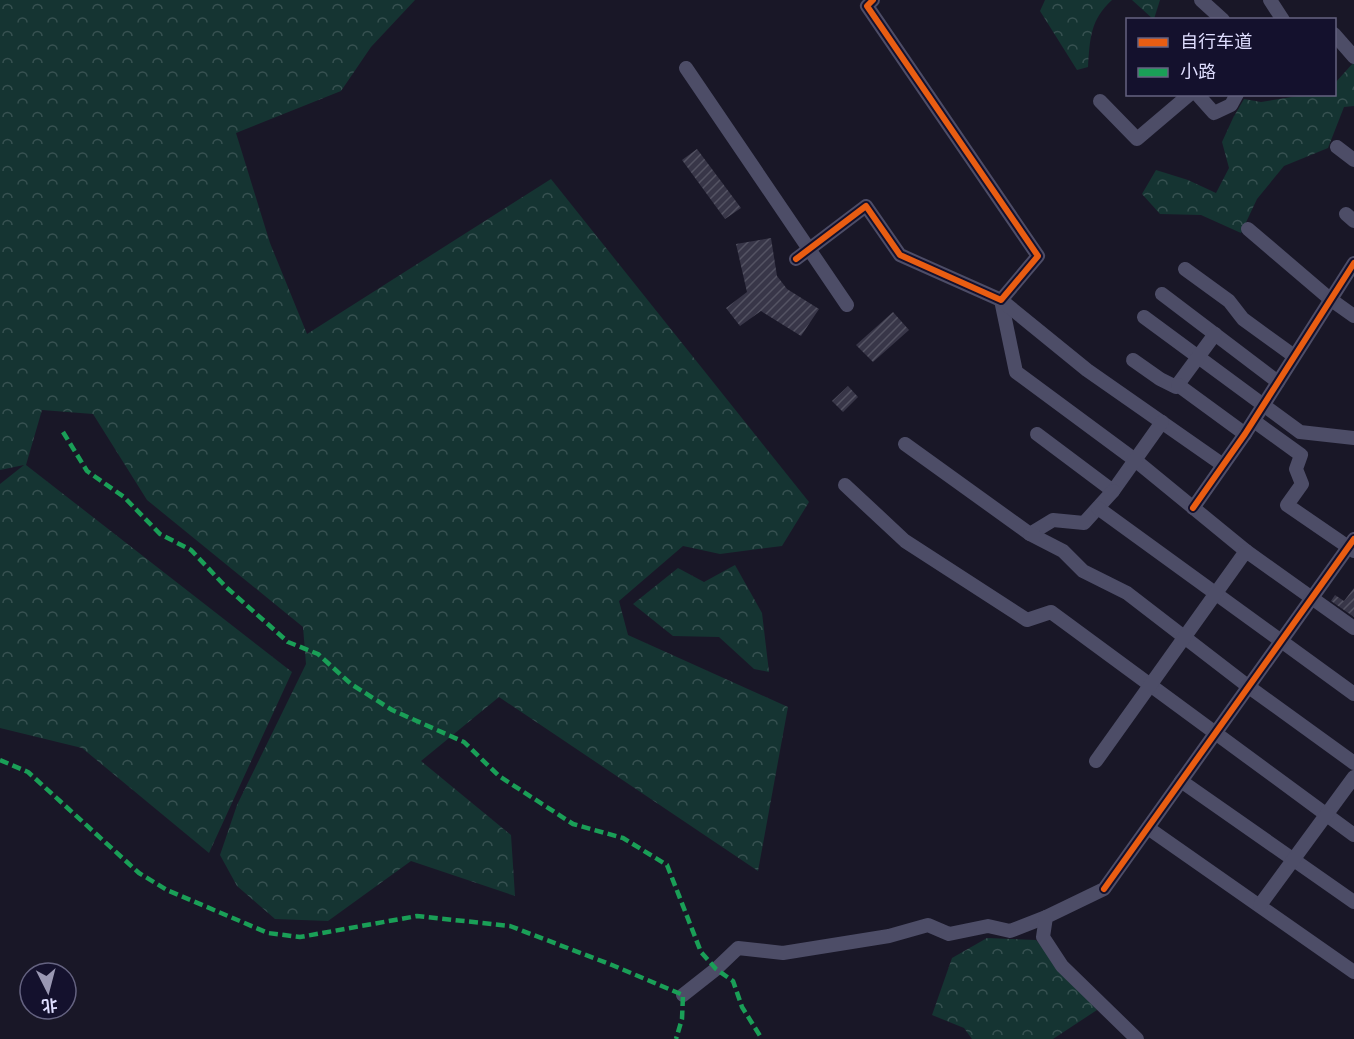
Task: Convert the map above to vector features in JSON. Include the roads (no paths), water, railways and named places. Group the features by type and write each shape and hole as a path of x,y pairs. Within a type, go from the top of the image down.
{"street":[{"path":"1201,0 1220,18"},
{"path":"1270,0 1282,18"},
{"path":"867,2 1038,256 1001,300"},
{"path":"1336,35 1354,57"},
{"path":"686,68 847,305"},
{"path":"1100,101 1137,139 1188,96"},
{"path":"1199,96 1214,114 1231,105 1236,96"},
{"path":"1336,147 1354,160"},
{"path":"796,259 866,206 900,255 1001,300 1087,370 1223,465"},
{"path":"1248,229 1330,299 1354,316"},
{"path":"1193,508 1254,421 1330,299 1353,267"},
{"path":"1185,269 1229,301 1243,319 1294,356"},
{"path":"1162,294 1278,382"},
{"path":"1001,300 1016,372 1135,460 1246,551 1354,628"},
{"path":"1144,318 1300,432 1354,438"},
{"path":"1178,385 1215,334"},
{"path":"1133,360 1160,379 1176,387 1178,385 1245,434"},
{"path":"683,995 738,948 783,953 890,936 928,925 949,934 988,926 1010,931 1104,890 1312,597 1352,546 1287,505 1302,484 1296,469 1301,455 1254,421"},
{"path":"1030,534 1053,520 1084,523 1113,491 1162,422"},
{"path":"1037,435 1113,491"},
{"path":"904,444 1030,534 1063,551 1083,571 1127,593 1249,687 1354,763"},
{"path":"845,486 905,541 1027,620 1051,612 1354,835"},
{"path":"1098,507 1354,694"},
{"path":"1096,761 1246,551"},
{"path":"1260,905 1354,777"},
{"path":"1181,781 1354,902"},
{"path":"1148,828 1354,972"},
{"path":"1046,917 1043,937 1062,966 1137,1039"}]}
